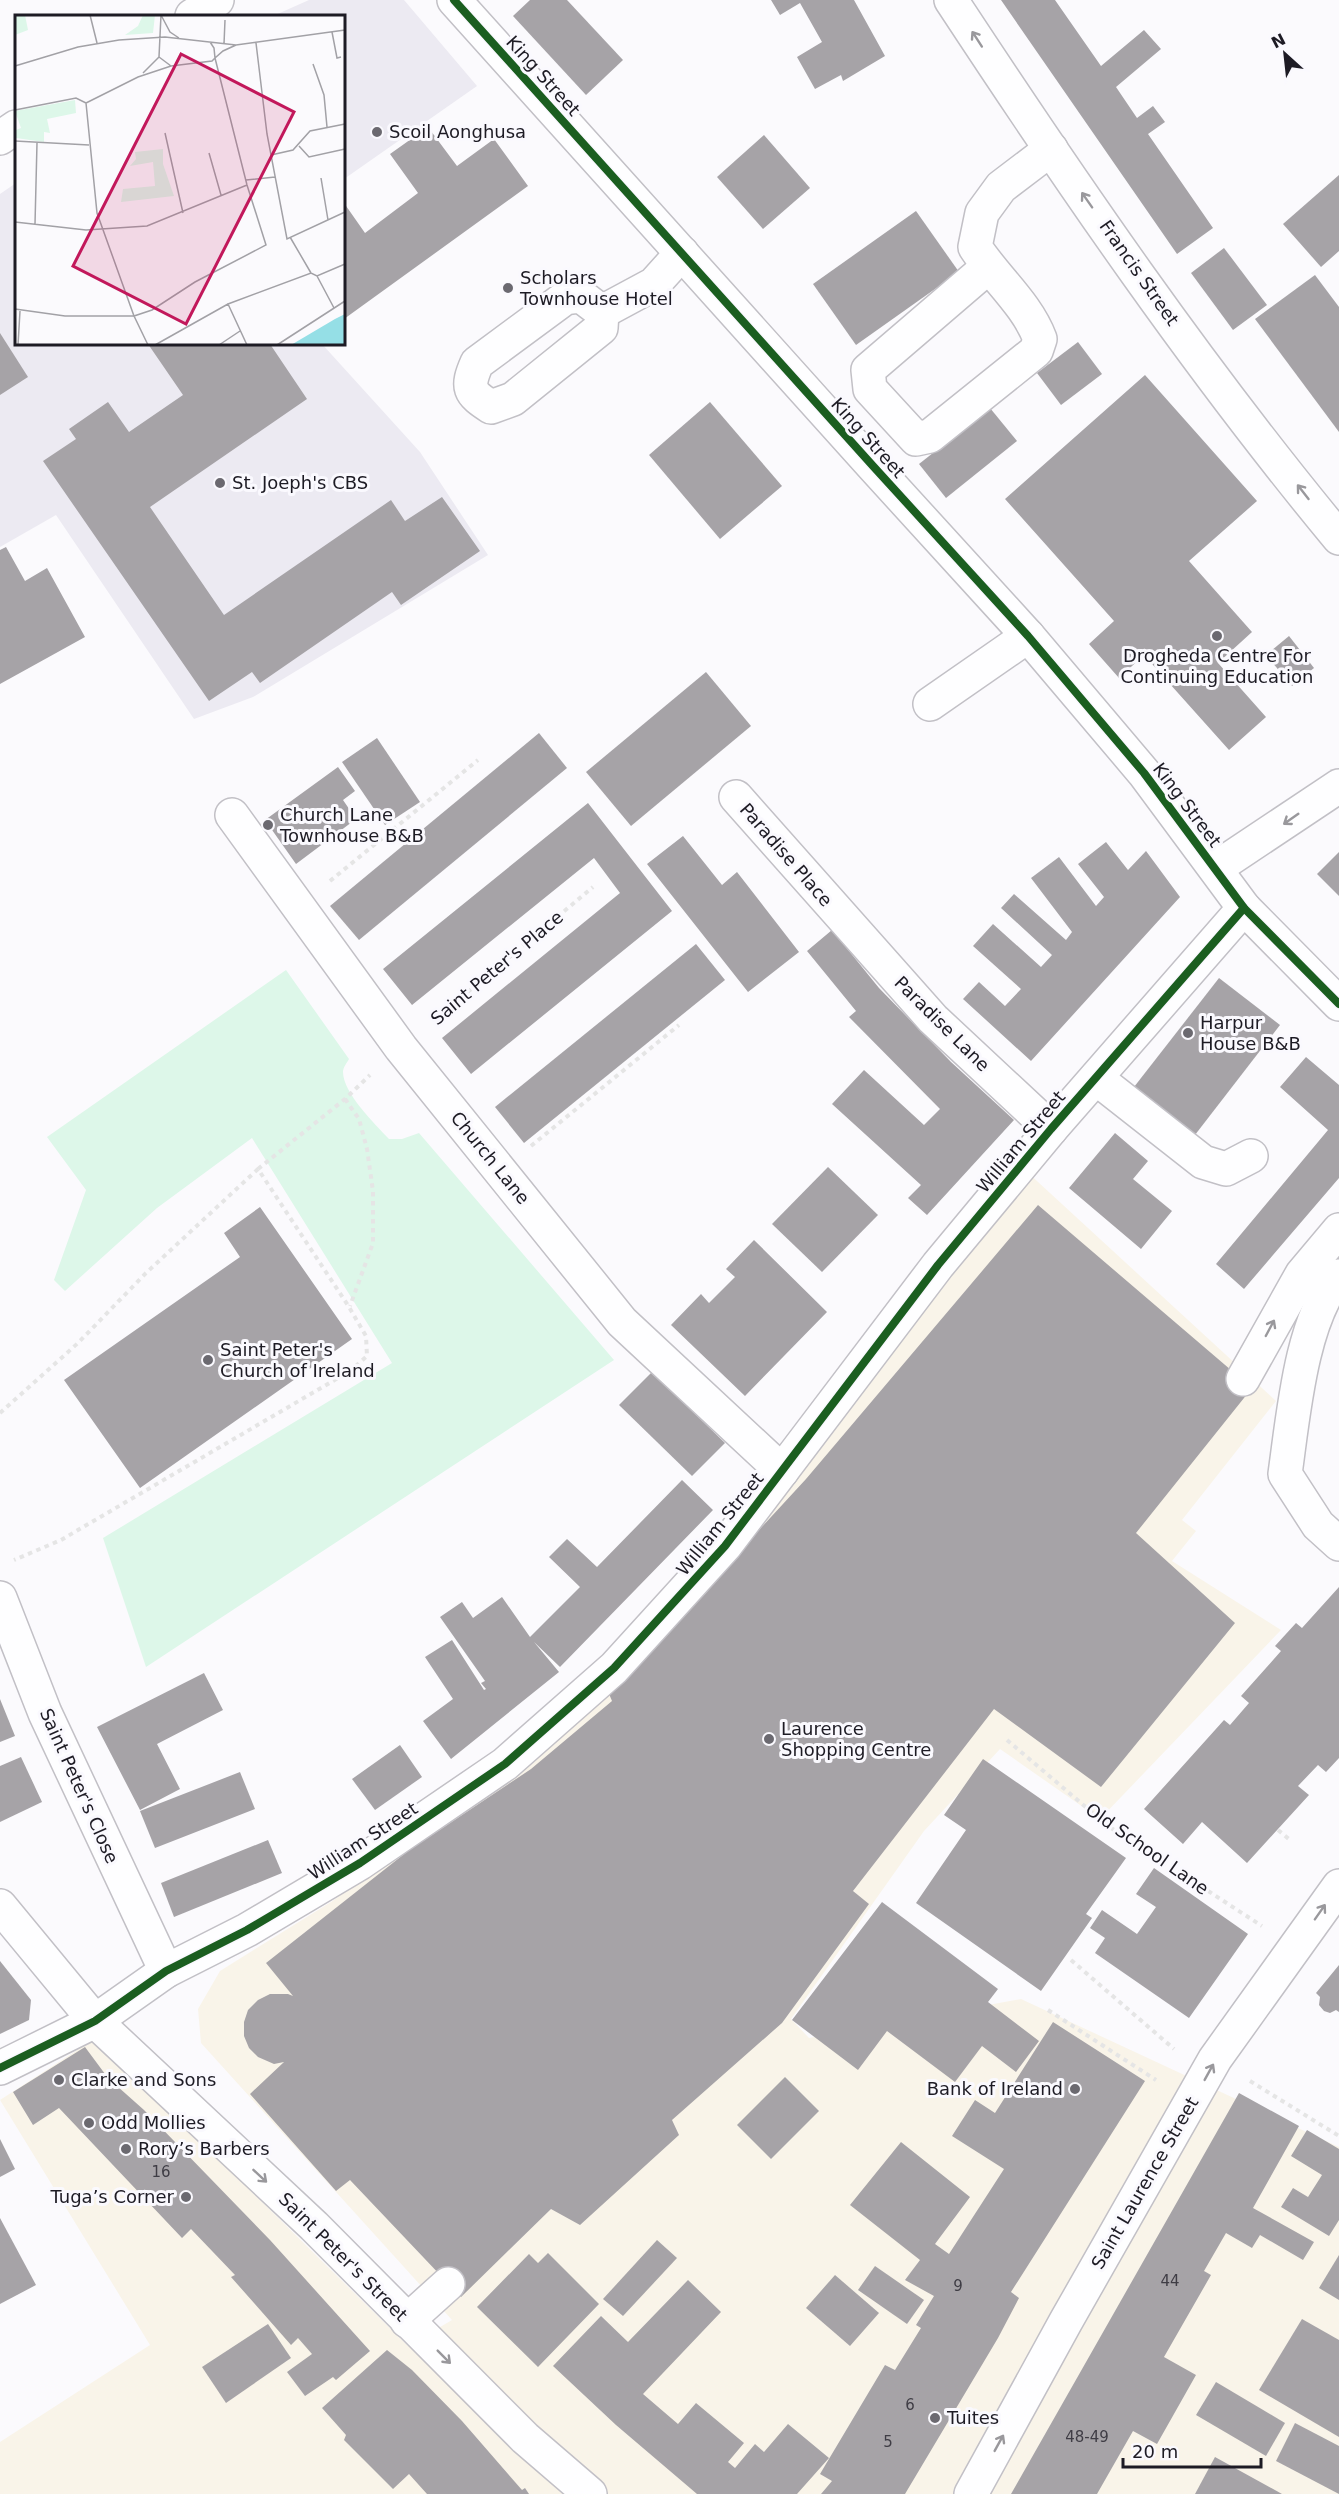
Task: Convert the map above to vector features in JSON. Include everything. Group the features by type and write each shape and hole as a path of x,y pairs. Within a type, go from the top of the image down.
{"street":[{"path":"194,15 218,0"},
{"name":"King Street","path":"454,0 1028,636 1144,773 1244,908 1339,1004"},
{"name":"Francis Street","path":"951,0 1051,149 1188,343 1334,520"},
{"path":"0,138 15,129"},
{"path":"988,267 868,370 870,389 915,439 930,436 1036,351 1040,339 1034,323 988,267 975,247 982,213 1001,187 1051,149"},
{"path":"602,312 654,284 682,253"},
{"path":"930,704 1028,636"},
{"path":"1216,868 1339,786"},
{"name":"Paradise Place","path":"736,797 837,914"},
{"name":"Church Lane","path":"232,815 401,1048 622,1322 782,1471"},
{"name":"William Street","path":"0,2068 95,2021 166,1971 247,1930 360,1863 505,1764 614,1668 725,1546 938,1265 1051,1129 1244,908"},
{"name":"Paradise Lane","path":"837,914 933,1019 1051,1129"},
{"path":"1096,1078 1203,1162 1226,1169 1251,1156"},
{"path":"1243,1379 1302,1274 1339,1230"},
{"path":"1339,1276 1313,1321 1295,1406 1285,1473 1318,1525 1339,1544"},
{"name":"Saint Peter's Close","path":"0,1598 45,1713 166,1971"},
{"name":"Saint Laurence Street","path":"971,2494 1066,2321 1215,2060 1339,1886"},
{"name":"Saint Peter's Street","path":"0,1906 95,2021 314,2226 525,2438 590,2494"},
{"path":"407,2321 448,2284"}],"path":[{"path":"299,907 478,760"},
{"path":"501,1171 679,1025"},
{"path":"345,1099 359,1119 367,1149 373,1191 373,1243 350,1307"},
{"path":"10,1562 61,1540 350,1371 367,1356 366,1336 350,1307 258,1170"},
{"path":"1278,1830 1290,1840"},
{"path":"1071,1959 1168,2045 1208,2074"},
{"path":"1048,2010 1191,2103"},
{"path":"1255,2084 1339,2136"}],"shaded area":[{"name":"Scoil Aonghusa","path":"309,0 404,0 477,86 345,178 345,15 275,15"},
{"name":"St. Joeph's CBS","path":"15,184 15,345 323,345 420,452 488,555 253,697 194,719 56,515 0,547 0,194"},
{"path":"1025,1170 1276,1401 1182,1520 1196,1531 1172,1561 1281,1630 1100,1819 1000,1749 924,1831 791,2019 809,2038 1021,1999 1339,2147 1339,2494 0,2494 0,2442 150,2345 0,2100 96,2038 408,2346 452,2320 201,2043 198,2009 220,1971 331,1902 493,1786 617,1678"}],"green space":[{"path":"286,970 349,1059 343,1070 344,1080 368,1117 389,1139 402,1139 419,1133 614,1360 146,1667 103,1538 392,1363 252,1138 157,1208 65,1291 54,1280 86,1190 47,1137"}],"building":[{"path":"530,0 567,0 623,60 586,95 513,16"},
{"path":"771,0 854,0 885,56 843,81 841,75 815,89 797,57 822,42 800,3 780,15"},
{"path":"1001,0 1055,0 1101,66 1144,30 1161,49 1116,87 1137,118 1153,106 1165,122 1148,134 1213,228 1177,254"},
{"path":"428,127 457,166 494,139 528,186 345,318 345,204 365,233 418,193 390,154"},
{"path":"764,135 810,188 763,229 717,177"},
{"path":"1339,175 1339,251 1321,267 1283,224"},
{"path":"916,211 959,272 856,345 813,284"},
{"path":"1224,248 1267,305 1233,330 1191,273"},
{"path":"1315,275 1339,307 1339,432 1255,319"},
{"path":"0,333 28,377 0,395"},
{"path":"1078,342 1102,374 1061,405 1037,373"},
{"path":"149,345 271,345 307,399 150,507 224,615 391,500 405,521 442,497 480,551 401,605 392,592 260,683 252,672 209,701 43,461 76,439 69,429 108,402 129,432 183,395"},
{"path":"1145,375 1257,501 1189,561 1252,632 1218,663 1266,717 1229,750 1144,655 1119,678 1089,644 1114,621 1005,499"},
{"path":"710,402 782,486 720,539 649,455"},
{"path":"990,408 1017,441 946,498 919,464"},
{"path":"6,547 25,581 47,568 85,637 0,684 0,550"},
{"path":"1289,636 1314,668 1292,686 1266,655"},
{"path":"706,672 751,726 631,826 586,772"},
{"path":"539,733 567,768 359,940 330,906"},
{"path":"377,738 420,802 385,825 342,762"},
{"path":"338,767 355,791 343,800 356,819 296,864 265,820"},
{"path":"588,803 672,911 471,1074 442,1038 620,893 594,858 412,1005 383,969"},
{"path":"683,836 722,885 737,872 799,952 748,992 647,864"},
{"path":"1106,842 1128,870 1146,851 1180,897 1031,1061 963,999 979,982 1005,1006 1021,989 973,946 993,924 1041,967 1052,955 1001,908 1014,894 1066,940 1072,932 1031,878 1059,857 1096,906 1104,897 1078,864"},
{"path":"1339,852 1339,896 1317,874"},
{"path":"832,930 879,988 951,1062 1014,1120 927,1215 908,1198 921,1185 832,1104 864,1070 924,1125 940,1109 849,1017 856,1011 807,951"},
{"path":"696,944 725,980 524,1143 495,1107"},
{"path":"1219,978 1280,1025 1188,1144 1127,1096"},
{"path":"1306,1057 1339,1085 1339,1178 1244,1289 1216,1264 1328,1130 1280,1087"},
{"path":"1115,1133 1148,1161 1133,1179 1172,1211 1141,1249 1069,1188"},
{"path":"828,1167 878,1215 822,1272 772,1224"},
{"name":"Laurence Shopping Centre","path":"1038,1205 1252,1388 1136,1533 1235,1623 1101,1787 994,1709 853,1891 869,1904 782,2023 672,2120 679,2135 580,2225 551,2209 461,2297 350,2180 336,2191 250,2094 284,2062 274,2064 258,2057 249,2048 244,2036 244,2022 248,2010 258,2000 270,1994 293,1996 266,1963 408,1851 531,1769 612,1701 607,1689 705,1594 736,1555 806,1479"},
{"name":"Saint Peter's Church of Ireland","path":"260,1207 352,1339 140,1488 64,1380 240,1257 224,1233"},
{"path":"754,1240 827,1312 745,1396 671,1325 701,1294 709,1303 735,1277 726,1269"},
{"path":"652,1372 725,1443 692,1476 619,1405"},
{"path":"682,1480 713,1510 560,1667 534,1642 559,1672 451,1759 423,1721 453,1699 425,1657 452,1640 484,1690 486,1689 481,1683 485,1681 440,1617 462,1602 473,1618 502,1597 530,1637 580,1587 549,1557 567,1539 597,1567"},
{"path":"1339,1587 1339,1758 1326,1772 1318,1765 1298,1786 1309,1795 1247,1863 1202,1822 1183,1844 1144,1809 1224,1720 1230,1725 1249,1703 1241,1696 1281,1651 1275,1646 1296,1623 1302,1628"},
{"path":"204,1673 223,1710 157,1744 180,1789 140,1810 97,1727"},
{"path":"0,1699 15,1736 0,1742"},
{"path":"400,1745 422,1777 375,1810 352,1779"},
{"path":"21,1757 42,1802 0,1822 0,1766"},
{"path":"983,1759 1126,1858 1086,1914 1092,1918 1041,1991 916,1903 966,1830 944,1815"},
{"path":"240,1772 255,1809 155,1848 140,1811"},
{"path":"268,1840 282,1873 174,1917 161,1883"},
{"path":"1154,1868 1248,1934 1189,2018 1095,1953 1105,1938 1090,1928 1102,1910 1137,1934 1156,1907 1136,1894"},
{"path":"882,1902 998,1989 988,2002 1039,2041 1016,2072 982,2046 955,2082 887,2031 858,2070 792,2020"},
{"path":"0,1961 31,2000 29,2020 0,2034"},
{"path":"1339,1965 1339,2012 1336,2010 1330,2013 1324,2011 1319,2005 1320,1997 1316,1993"},
{"path":"1053,2022 1145,2081 1011,2292 1019,2298 998,2338 905,2494 821,2494 832,2481 820,2474 885,2365 895,2370 921,2328 916,2325 934,2296 905,2280 920,2260 850,2205 901,2142 970,2197 935,2244 949,2254 1004,2169 952,2136 975,2100 995,2113"},
{"path":"85,2047 108,2078 144,2110 270,2240 370,2351 336,2380 333,2377 305,2396 287,2372 312,2354 298,2338 291,2345 231,2277 235,2275 191,2229 182,2238 59,2108 33,2125 13,2092"},
{"path":"785,2077 819,2111 771,2159 737,2125"},
{"path":"1239,2093 1299,2126 1253,2208 1314,2242 1303,2260 1260,2235 1252,2248 1226,2233 1204,2271 1211,2275 1164,2357 1196,2375 1157,2444 1133,2431 1097,2494 1011,2494"},
{"path":"1307,2130 1339,2149 1339,2220 1329,2236 1281,2207 1293,2188 1308,2197 1322,2175 1291,2156"},
{"path":"0,2139 15,2169 0,2177"},
{"path":"0,2218 36,2285 0,2304"},
{"path":"657,2240 677,2258 623,2316 603,2299"},
{"path":"548,2253 599,2304 538,2367 477,2307 529,2254 538,2263"},
{"path":"1339,2255 1339,2300 1319,2288"},
{"path":"875,2266 924,2300 907,2324 858,2290"},
{"path":"835,2275 879,2313 850,2346 806,2308"},
{"path":"688,2280 721,2312 643,2394 678,2424 696,2403 744,2443 728,2462 735,2468 755,2444 764,2452 788,2424 829,2458 797,2494 697,2494 616,2425 553,2366 601,2316 628,2342"},
{"path":"1302,2319 1339,2340 1339,2437 1259,2390"},
{"path":"268,2324 291,2358 226,2403 202,2367"},
{"path":"387,2350 412,2370 462,2421 522,2490 525,2488 529,2494 427,2494 409,2474 393,2489 344,2440 346,2435 322,2408"},
{"path":"1216,2382 1285,2423 1266,2456 1196,2415"},
{"path":"1295,2423 1339,2446 1339,2494 1276,2461"},
{"path":"1215,2457 1282,2494 1195,2494"}],"cycle path":[{"path":"454,0 1028,636 1144,773 1244,908 1339,1004"},
{"path":"0,2068 95,2021 166,1971 247,1930 360,1863 505,1764 614,1668 725,1546 938,1265 1051,1129 1244,908"}],"place":[{"name":"Scoil Aonghusa","path":"377,132"},
{"name":"Scholars Townhouse Hotel","path":"508,288"},
{"name":"St. Joeph's CBS","path":"220,483"},
{"name":"Drogheda Centre For Continuing Education","path":"1217,636"},
{"name":"Church Lane Townhouse B&B","path":"268,825"},
{"name":"Harpur House B&B","path":"1188,1033"},
{"name":"Saint Peter's Church of Ireland","path":"208,1360"},
{"name":"Laurence Shopping Centre","path":"769,1739"},
{"name":"Clarke and Sons","path":"59,2080"},
{"name":"Bank of Ireland","path":"1075,2089"},
{"name":"Odd Mollies","path":"89,2123"},
{"name":"Rory’s Barbers","path":"126,2149"},
{"name":"Tuga’s Corner","path":"186,2197"},
{"name":"Tuites","path":"935,2418"}]}
